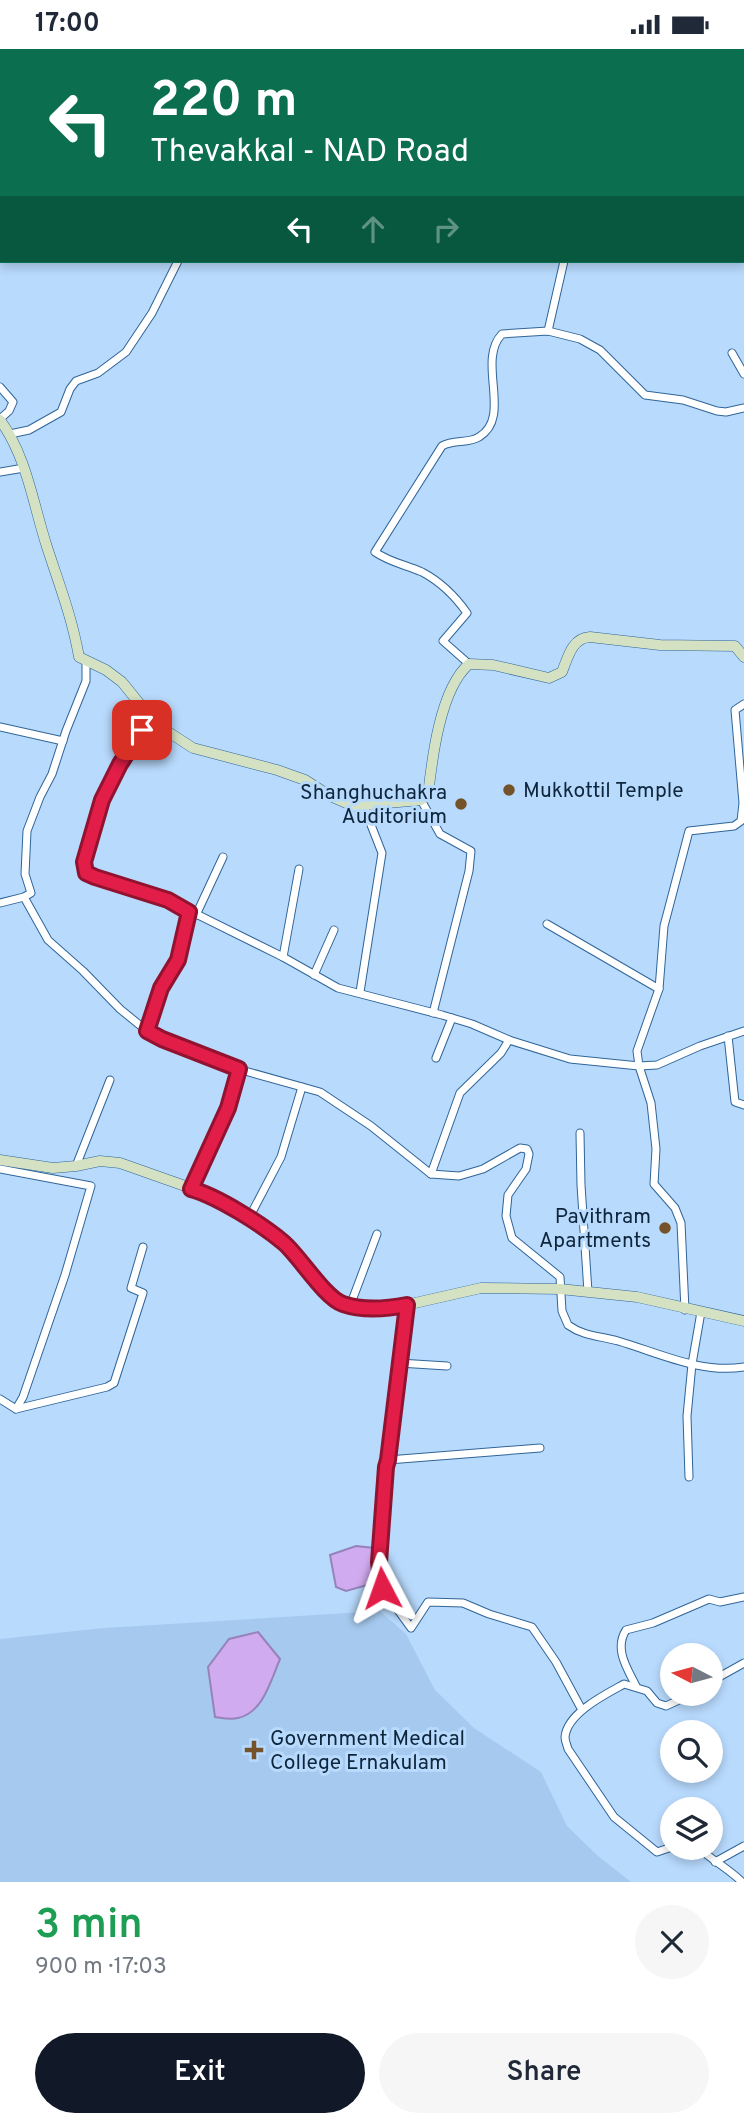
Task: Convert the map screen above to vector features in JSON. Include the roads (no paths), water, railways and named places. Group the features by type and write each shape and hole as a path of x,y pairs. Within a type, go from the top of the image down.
{"street":[{"path":"10,434 29,430 61,412 76,381 97,373 126,352 152,313 177,263"},
{"path":"548,331 564,263"},
{"path":"744,408 718,411 684,400 645,395 600,350 580,339 548,331 502,334 498,338 491,363 494,409 486,430 480,437 450,441 442,446 375,552 423,573 449,590 458,600 467,614 443,641 469,664 494,665 549,678 562,672 571,649 579,639 590,637 660,645 735,646 744,657"},
{"path":"732,353 744,374"},
{"path":"0,387 13,402 0,420 10,434 24,468 46,545 65,596 79,657 106,670 122,682 156,725 193,748 305,780 353,807 421,800 428,795 441,718 460,674 469,664"},
{"path":"0,472 24,468"},
{"path":"0,903 24,898 31,893 25,874 27,831 52,774 86,681 86,661"},
{"path":"685,1310 681,1223 675,1208 654,1184 656,1149 652,1104 639,1066 638,1044 659,989 664,926 689,831 734,826 742,821 743,803 735,710 744,705"},
{"path":"144,711 142,730 120,764 102,800 84,862 86,873 168,900 283,957 338,988 452,1018 570,1059 657,1066 700,1046 744,1031"},
{"path":"0,727 63,741"},
{"path":"421,800 440,834 471,851 469,871 433,1013"},
{"path":"360,992 382,853 363,807"},
{"path":"147,1031 161,988 178,960 192,913 223,857"},
{"path":"283,957 299,869"},
{"path":"24,898 48,940 147,1031 239,1069 320,1092 371,1126 431,1174 459,1176 483,1169 520,1148 527,1149 529,1154 526,1169 508,1195 506,1216 512,1238 560,1277 562,1311 568,1325 588,1336 615,1341 692,1364 726,1370 744,1367"},
{"path":"547,924 659,989"},
{"path":"314,975 334,930"},
{"path":"436,1058 452,1018"},
{"path":"728,1036 735,1102 744,1105"},
{"path":"431,1174 460,1093 502,1053 509,1040"},
{"path":"191,1189 228,1108 239,1069"},
{"path":"76,1167 110,1080"},
{"path":"249,1218 281,1157 303,1087"},
{"path":"580,1133 588,1292"},
{"path":"0,1160 53,1168 76,1167 100,1161 120,1163 202,1192 249,1218 284,1243 341,1304 350,1306 384,1310 481,1288 560,1289 638,1297 685,1310 744,1321"},
{"path":"0,1169 91,1186 65,1275 16,1409"},
{"path":"350,1306 377,1234"},
{"path":"0,1399 16,1409 114,1383 143,1293 131,1288 143,1247"},
{"path":"407,1305 386,1467 379,1562 382,1588 411,1628 428,1602 463,1603 532,1627 556,1662 582,1710"},
{"path":"690,1477 687,1416 701,1312"},
{"path":"399,1363 447,1366"},
{"path":"388,1460 540,1448"},
{"path":"636,1686 621,1654 621,1639 626,1630 653,1623 709,1599 720,1602 744,1597"},
{"path":"723,1675 744,1663"},
{"path":"660,1704 647,1691 624,1684 582,1710 565,1737 568,1749 614,1817 657,1852 660,1851"},
{"path":"715,1862 744,1846"},
{"path":"713,1860 730,1870 742,1882"}],"place":[{"name":"Mukkottil Temple","path":"509,790"},
{"name":"Shanghuchakra Auditorium","path":"461,804"},
{"name":"Pavithram Apartments","path":"665,1228"},
{"name":"Government Medical College Ernakulam","path":"254,1750"}]}
